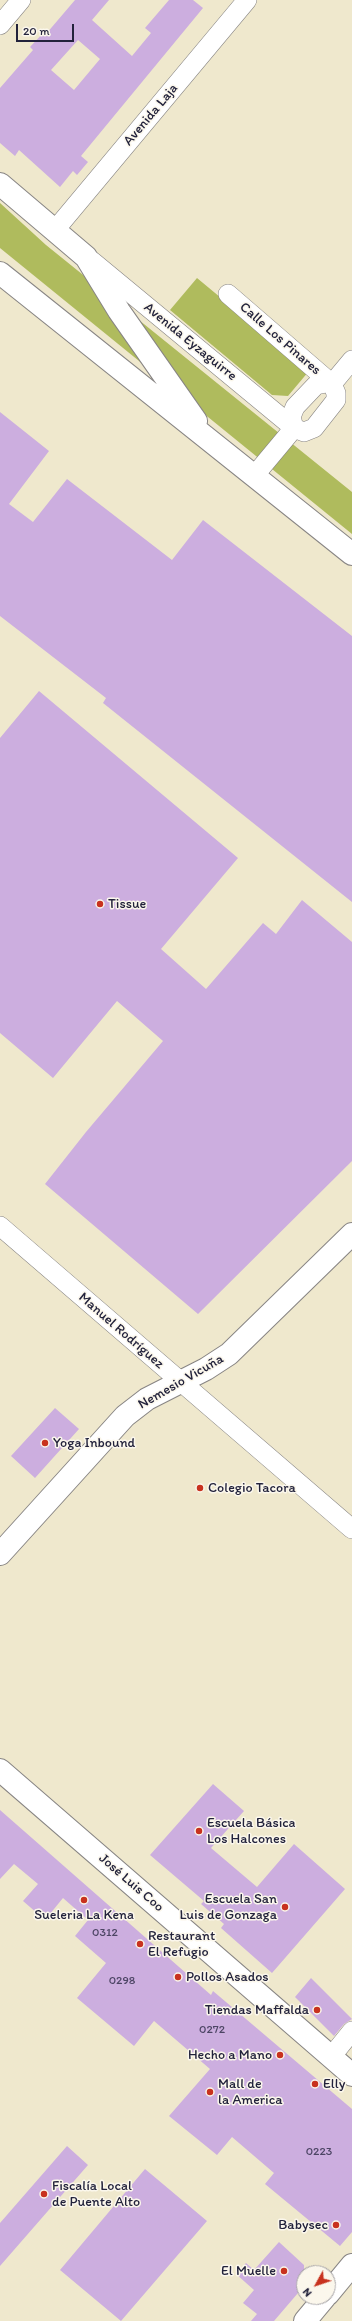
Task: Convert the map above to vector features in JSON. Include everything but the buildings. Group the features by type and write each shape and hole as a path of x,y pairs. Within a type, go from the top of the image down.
{"street":[{"path":"0,26 21,0"},
{"name":"Avenida Laja","path":"55,230 247,0"},
{"name":"Avenida Eyzaguirre","path":"0,184 86,257 294,428"},
{"name":"Avenida Eyzaguirre","path":"86,257 119,311 210,442"},
{"name":"Avenida Eyzaguirre","path":"0,273 352,554"},
{"name":"Calle Los Pinares","path":"228,294 332,384"},
{"path":"332,384 352,360"},
{"path":"294,428 291,417 295,407 316,385 326,383 332,384"},
{"path":"294,428 304,432 318,424 336,400 336,393 332,384"},
{"path":"254,476 294,428"},
{"name":"Manuel Rodríguez","path":"0,1226 352,1529"},
{"name":"Nemesio Vicuña","path":"0,1554 126,1416 147,1399 218,1362 239,1346 352,1234"},
{"name":"José Luis Coo","path":"0,1770 352,2075"},
{"path":"331,2057 352,2032"},
{"path":"336,2284 352,2265"},
{"path":"305,2321 318,2305"}],"green space":[{"path":"0,203 46,245 352,492 352,534 0,248"},
{"path":"197,278 309,371 288,396 272,395 170,310"}],"place":[{"name":"Tissue","path":"100,904"},
{"name":"Yoga Inbound","path":"45,1443"},
{"name":"Colegio Tacora","path":"200,1488"},
{"name":"Escuela Básica Los Halcones","path":"199,1831"},
{"name":"Sueleria La Kena","path":"84,1900"},
{"name":"Escuela San Luis de Gonzaga","path":"285,1907"},
{"name":"Restaurant El Refugio","path":"140,1944"},
{"name":"Pollos Asados","path":"178,1977"},
{"name":"Tiendas Maffalda","path":"317,2010"},
{"name":"Hecho a Mano","path":"280,2055"},
{"name":"Elly","path":"315,2084"},
{"name":"Mall de la America","path":"210,2092"},
{"name":"Fiscalía Local de Puente Alto","path":"44,2194"},
{"name":"Babysec","path":"336,2225"},
{"name":"El Muelle","path":"284,2271"}]}
